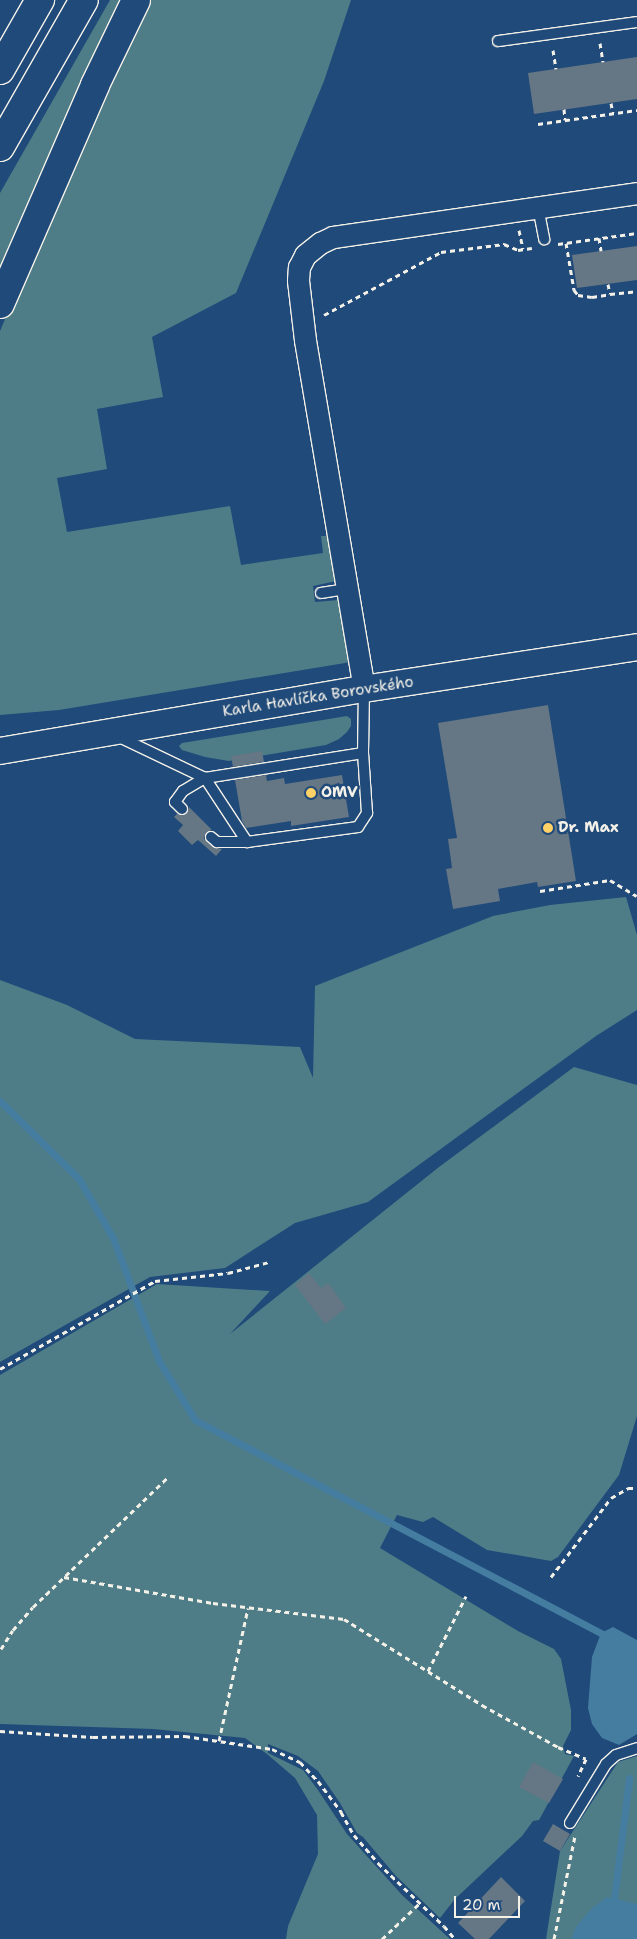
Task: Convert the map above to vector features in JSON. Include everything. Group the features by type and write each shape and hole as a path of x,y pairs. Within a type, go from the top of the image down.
{"highway":[{"path":"0,70 40,0"},
{"path":"0,147 84,0"},
{"path":"0,304 95,85 136,0"}],"street":[{"path":"364,689 314,400 298,280 298,267 305,255 320,243 333,237 637,194"},
{"name":"Karla Havlíčka Borovského","path":"0,751 364,689 637,647"}],"lane":[{"path":"498,40 637,22"},
{"path":"538,208 546,243"},
{"path":"321,593 348,589"},
{"path":"211,837 217,842 247,842 358,827 368,812 363,752 364,689"},
{"path":"107,732 205,778 247,842"},
{"path":"182,809 175,802 183,791 205,778 363,752"},
{"path":"570,1823 606,1764 616,1756 637,1748"}],"path":[{"path":"611,103 613,114"},
{"path":"564,109 565,120"},
{"path":"538,124 637,110"},
{"path":"304,327 441,252 504,244 518,250 546,243 566,243 637,233"},
{"path":"599,238 601,251"},
{"path":"566,243 574,290 578,295 592,297 637,291"},
{"path":"608,284 610,294"},
{"path":"540,891 610,880 637,896"},
{"path":"0,1369 155,1281 228,1273 269,1262"},
{"path":"1,1649 13,1630 33,1607 167,1478"},
{"path":"551,1577 611,1498 628,1488 637,1488"},
{"path":"64,1577 248,1608 344,1619 482,1705 558,1747 586,1759 574,1783"},
{"path":"428,1672 466,1596"},
{"path":"219,1741 248,1608"},
{"path":"0,1730 93,1737 185,1736 272,1749 300,1762 335,1805 354,1835 378,1863 455,1939"},
{"path":"554,1939 576,1834 570,1823"},
{"path":"382,1939 420,1903"}],"green space":[{"path":"110,0 125,0 0,278 0,193"},
{"path":"150,0 351,0 324,81 236,293 152,337 163,397 97,409 107,469 57,478 67,532 230,506 241,565 323,553 321,536 328,536 336,581 313,586 315,602 339,600 351,662 59,710 0,715 0,331 72,162"},
{"path":"347,716 351,719 351,726 347,732 339,739 326,745 229,761 205,757 182,750 179,746 182,743"},
{"path":"626,897 637,935 637,1010 596,1036 368,1202 295,1223 225,1268 150,1277 0,1362 0,980 67,1005 135,1039 300,1047 313,1078 315,986 493,916 550,905"},
{"path":"574,1067 637,1085 637,1416 619,1475 558,1557 551,1561 487,1550 433,1517 423,1522 397,1515 380,1548 518,1631 554,1649 561,1659 571,1710 571,1730 563,1746 565,1754 574,1756 539,1820 533,1821 522,1836 455,1899 440,1918 396,1876 363,1837 357,1833 340,1803 318,1771 298,1756 268,1744 268,1753 303,1770 347,1834 402,1895 450,1939 286,1939 288,1926 318,1854 317,1815 295,1778 267,1754 245,1738 153,1729 0,1724 0,1375 157,1284 270,1291 230,1334 439,1167"},
{"path":"637,1756 637,1939 546,1939 560,1851 618,1762"}],"water":[{"path":"613,1627 637,1640 637,1734 619,1745 602,1738 592,1724 588,1708 592,1657 601,1633"},
{"path":"607,1897 637,1904 637,1939 571,1939 576,1927 591,1909"}],"building":[{"path":"637,57 637,99 534,114 528,73"},
{"path":"637,246 637,280 577,288 572,255"},
{"path":"548,705 576,881 538,887 537,882 498,889 500,901 453,909 446,869 452,868 448,839 457,838 438,723"},
{"path":"262,751 264,762 233,767 231,756"},
{"path":"266,775 267,781 284,778 285,784 342,775 349,817 291,826 291,821 246,828 242,821 235,780"},
{"path":"189,807 212,830 206,832 204,839 213,847 222,849 216,856 198,840 192,845 178,831 183,825 174,817 177,814 186,814"},
{"path":"309,1273 321,1288 328,1283 346,1308 325,1324 295,1285"},
{"path":"533,1762 563,1779 549,1803 519,1787"},
{"path":"553,1824 570,1834 560,1851 543,1841"},
{"path":"501,1877 525,1901 489,1939 475,1939 458,1923"}],"waterway":[{"path":"0,1101 79,1179 113,1238 159,1361 195,1420 607,1636"},
{"path":"613,1907 629,1778"}],"place":[{"name":"OMV","path":"311,793"},
{"name":"Dr. Max","path":"548,828"}]}
